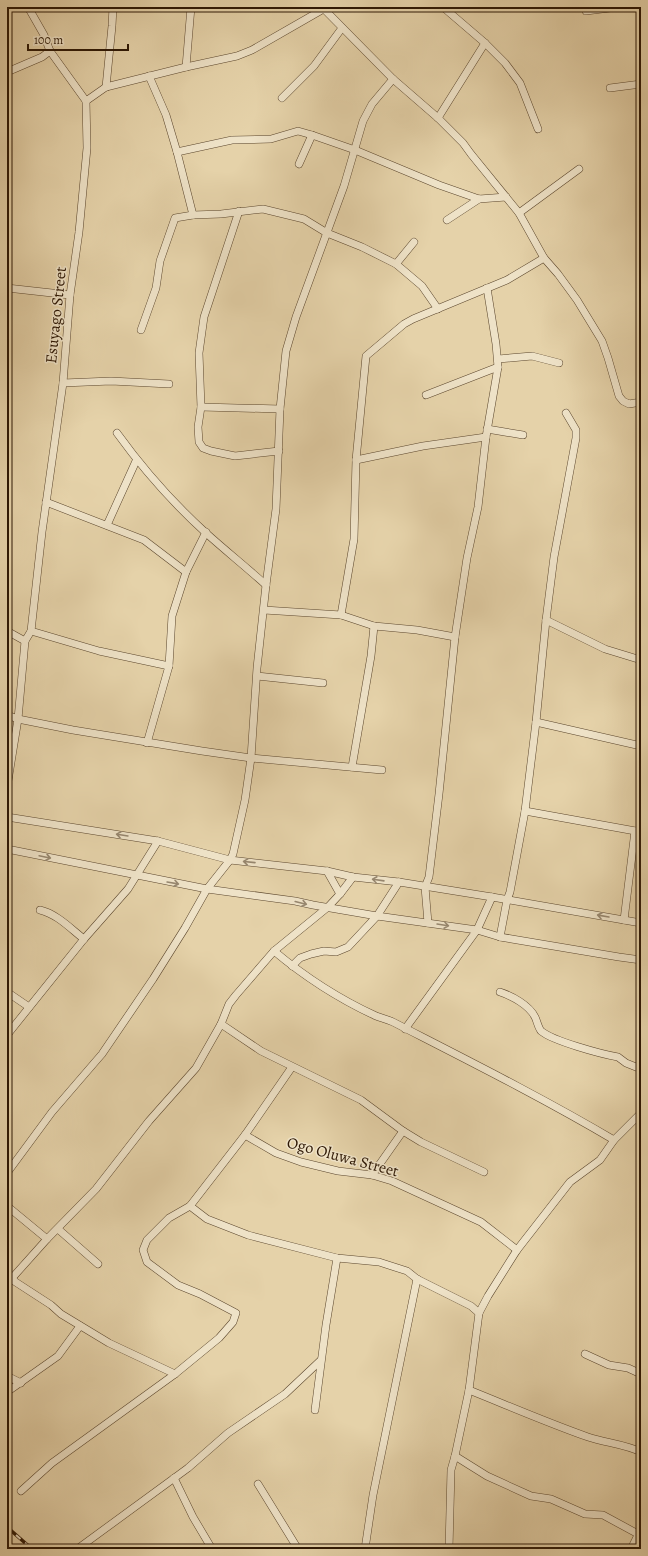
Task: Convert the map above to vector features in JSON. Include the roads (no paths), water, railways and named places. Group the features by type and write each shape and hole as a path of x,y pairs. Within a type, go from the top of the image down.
{"street":[{"path":"28,7 44,35 50,51 86,101 106,87 237,56 252,50 324,8 393,79 438,118 463,143 519,213 544,258 577,300 602,342 619,396 623,402 629,404 641,402"},
{"path":"106,87 113,7"},
{"path":"186,67 191,7"},
{"path":"443,7 485,43 520,83 538,129"},
{"path":"586,11 618,7"},
{"path":"282,98 314,66 342,28"},
{"path":"438,118 485,43"},
{"path":"7,72 42,57 50,51"},
{"path":"149,76 166,114 178,152 193,215"},
{"path":"7,1173 52,1112 102,1054 157,973 207,889 230,860 235,847 245,800 251,758 266,585 276,509 280,409 286,351 296,316 327,232 355,150 360,130 372,104 393,79"},
{"path":"610,88 640,86"},
{"name":"Esuyago Street","path":"7,787 18,719 25,641 31,631 62,383 70,295 79,232 86,156 86,101"},
{"path":"178,152 232,140 271,139 298,131 355,150 439,185 479,198 506,197"},
{"path":"299,164 312,135"},
{"path":"519,213 579,168"},
{"path":"447,220 479,198"},
{"path":"141,330 156,288 160,262 174,218 263,209 304,219 327,232 396,264 422,286 438,309"},
{"path":"239,211 204,317 199,353 201,407 198,427 199,442 203,448 235,456 279,451"},
{"path":"396,264 414,242"},
{"path":"340,615 354,539 356,460 366,356 404,324 423,314 507,280 544,258"},
{"path":"7,288 70,295"},
{"path":"428,922 425,887 428,877 439,794 455,637 467,558 478,502 487,429 498,367 498,358 487,288"},
{"path":"498,358 532,356 559,363"},
{"path":"426,395 498,367"},
{"path":"62,383 110,381 169,384"},
{"path":"201,407 280,409"},
{"path":"500,937 525,811 554,557 576,438 576,430 566,413"},
{"path":"487,429 523,435"},
{"path":"117,433 136,461 206,532 266,585"},
{"path":"356,460 423,446 486,437"},
{"path":"107,525 136,461"},
{"path":"46,502 144,540 186,572"},
{"path":"147,743 169,666 172,616 186,572 206,532"},
{"path":"264,610 340,615 374,626 417,630 455,637"},
{"path":"546,620 605,649 641,660"},
{"path":"352,767 371,656 374,626"},
{"path":"7,631 25,641"},
{"path":"31,631 99,651 169,666"},
{"path":"258,676 323,683"},
{"path":"7,715 18,719 147,743 251,758 382,770"},
{"path":"536,722 641,746"},
{"path":"525,811 638,831 624,920"},
{"path":"7,817 158,841 230,860 327,871 399,882 641,923"},
{"path":"7,1035 84,939 128,889 158,841"},
{"path":"7,849 207,889 295,901 377,916 477,930 500,937 641,960"},
{"path":"327,871 340,894"},
{"path":"175,1374 108,1344 61,1314 51,1305 14,1281 13,1277 47,1239 96,1189 149,1121 196,1068 221,1024 229,1004 236,995 274,951 328,908 353,876"},
{"path":"292,966 300,958 311,954 324,951 336,952 348,947 377,916 399,882"},
{"path":"405,1029 477,930 492,897"},
{"path":"40,910 54,916 84,939"},
{"path":"274,951 292,966 330,992 376,1016 391,1021 582,1121 614,1140"},
{"path":"7,992 29,1007"},
{"path":"500,992 507,994 524,1004 534,1015 541,1031 556,1039 618,1057 626,1063 641,1069"},
{"path":"221,1024 260,1051 351,1094 421,1142 484,1172"},
{"path":"21,1491 52,1463 175,1374 219,1338 233,1322 236,1313 200,1294 178,1286 147,1262 143,1250 147,1240 169,1218 190,1206 245,1135 292,1067"},
{"path":"449,1549 451,1470 469,1390 479,1313 517,1250 570,1182 600,1160 614,1140 641,1113"},
{"path":"372,1175 403,1131"},
{"name":"Ogo Oluwa Street","path":"245,1135 276,1153 300,1162 338,1171 372,1175 414,1190 481,1222 517,1250"},
{"path":"7,1206 47,1239"},
{"path":"190,1206 208,1219 248,1235 337,1258 379,1262 407,1271 417,1279 471,1306 479,1313"},
{"path":"58,1229 98,1264"},
{"path":"315,1410 320,1361 337,1258"},
{"path":"365,1549 373,1495 417,1279"},
{"path":"7,1392 21,1384 58,1356 80,1326"},
{"path":"585,1354 609,1365 628,1368 641,1374"},
{"path":"80,1547 188,1468 228,1434 285,1394 320,1361"},
{"path":"7,1376 21,1384"},
{"path":"469,1390 598,1441 622,1445 641,1452"},
{"path":"455,1456 487,1476 531,1496 551,1499 585,1514 603,1515 639,1531 630,1549"},
{"path":"174,1478 193,1517 212,1549"},
{"path":"258,1484 298,1549"}],"railway":[{"path":"7,1527 32,1549"}]}
